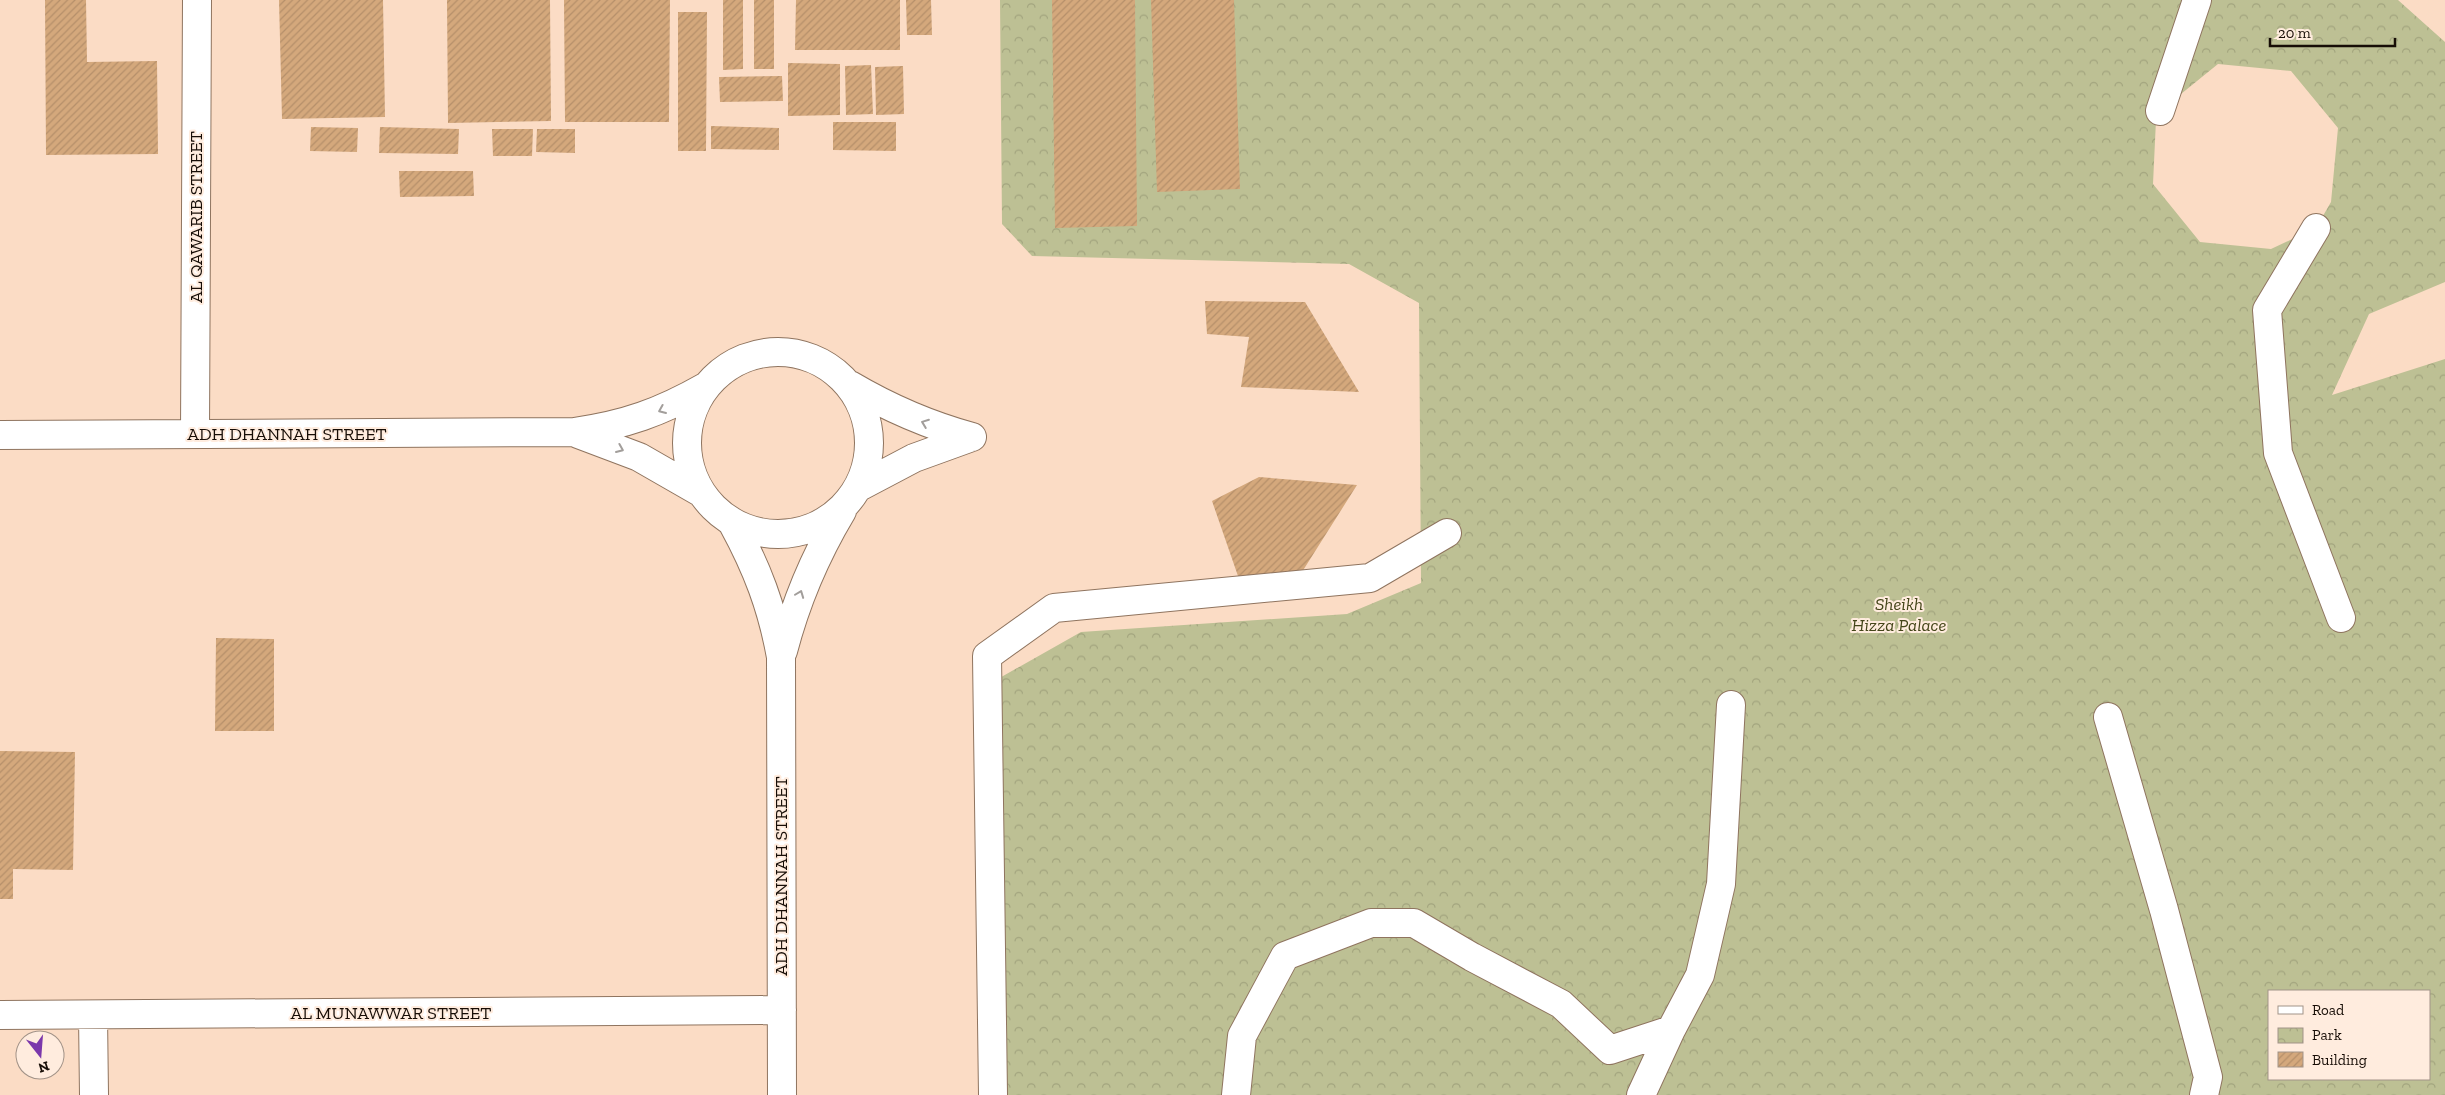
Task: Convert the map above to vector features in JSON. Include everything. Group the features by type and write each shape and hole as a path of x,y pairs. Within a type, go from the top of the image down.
{"street":[{"name":"AL QAWARIB STREET","path":"195,434 197,0"},
{"path":"2160,111 2197,0"},
{"path":"2316,228 2267,310 2278,453 2341,618"},
{"path":"775,351 802,355 827,365 847,383 907,416 939,428 972,437 914,458 852,496 827,521 804,531 780,535 756,533 733,524 714,510 700,492 688,466 686,438 691,411 705,387 725,368 749,356 775,351"},
{"name":"ADH DHANNAH STREET","path":"781,657 791,617 806,578 824,541 852,496 868,461 869,433 862,406 847,383"},
{"name":"ADH DHANNAH STREET","path":"0,435 574,432 610,428 642,418 675,405 705,387"},
{"name":"ADH DHANNAH STREET","path":"574,432 639,458 700,492"},
{"name":"ADH DHANNAH STREET","path":"733,524 764,588 774,622 781,657 782,1095"},
{"path":"993,1095 987,656 1054,608 1370,578 1447,533"},
{"path":"1641,1095 1671,1030 1700,975 1721,884 1731,705"},
{"path":"2108,717 2164,910 2208,1077 2204,1095"},
{"path":"1236,1095 1242,1036 1285,956 1371,923 1414,924 1561,1004 1610,1050 1671,1030"},
{"name":"AL MUNAWWAR STREET","path":"0,1015 782,1010"},
{"path":"93,1015 94,1095"}],"green space":[{"name":"Sheikh Hizza Palace","path":"1000,0 2398,0 2445,42 2445,282 2369,314 2332,395 2445,359 2445,1095 999,1095 996,680 1081,632 1347,614 1421,583 1419,303 1349,264 1032,256 1002,224","holes":["2218,64 2291,71 2338,128 2331,202 2316,228 2271,249 2200,242 2153,184 2156,120 2160,111"]}],"building":[{"path":"45,0 86,0 87,62 157,61 158,154 46,155"},
{"path":"279,0 383,0 385,117 282,119"},
{"path":"447,0 550,0 551,121 448,123"},
{"path":"564,0 670,0 669,122 565,122"},
{"path":"723,0 743,0 743,69 723,70"},
{"path":"754,0 774,0 774,69 754,69"},
{"path":"796,0 900,0 900,50 795,50"},
{"path":"906,0 931,0 932,35 907,35"},
{"path":"1052,0 1135,0 1137,226 1055,228"},
{"path":"1151,0 1234,0 1240,189 1157,192"},
{"path":"678,12 707,12 706,151 678,151"},
{"path":"788,63 840,64 840,115 788,116"},
{"path":"871,65 873,114 846,115 845,66"},
{"path":"903,66 904,114 876,115 875,67"},
{"path":"782,76 783,101 720,102 719,77"},
{"path":"833,122 896,122 896,151 833,150"},
{"path":"711,126 779,128 779,150 711,149"},
{"path":"311,127 358,128 357,152 310,151"},
{"path":"380,127 459,129 458,154 379,153"},
{"path":"492,129 533,129 532,156 493,156"},
{"path":"537,129 575,129 575,153 536,152"},
{"path":"399,171 473,171 474,196 400,197"},
{"path":"1205,301 1305,302 1359,392 1241,387 1249,337 1207,334"},
{"path":"1259,477 1357,485 1302,572 1238,576 1212,501"},
{"path":"216,638 274,639 274,731 215,731"},
{"path":"0,751 75,752 73,870 13,869 13,899 0,899"}]}
